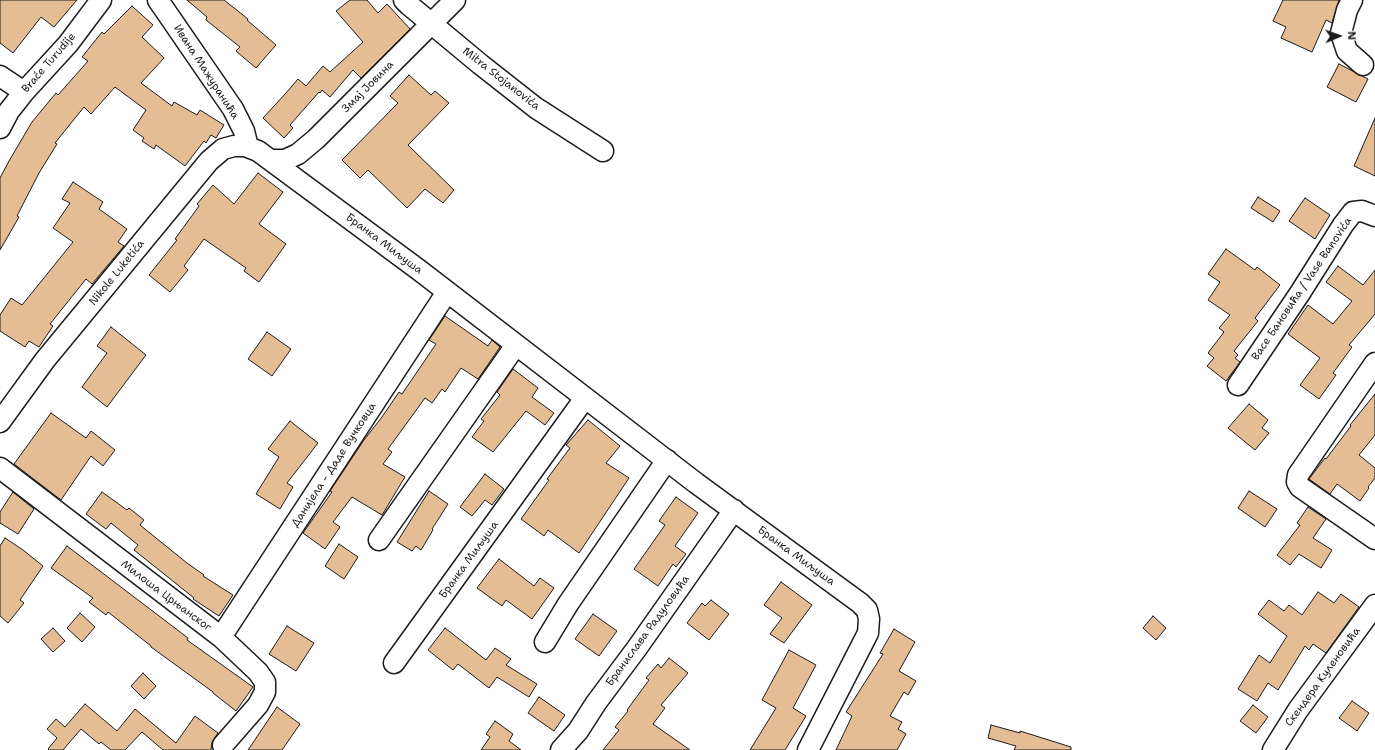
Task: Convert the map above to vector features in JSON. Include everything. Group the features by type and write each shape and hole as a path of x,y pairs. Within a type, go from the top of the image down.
{"street":[{"name":"Braće Turudije","path":"0,128 24,92 68,44 101,0"},
{"name":"Ивана Мажуранића","path":"158,0 233,109 244,131 248,147"},
{"name":"Mitra Stojanovića","path":"404,0 409,6 536,108 604,151"},
{"name":"Змај Јовина","path":"272,160 285,160 298,154 316,139 455,0"},
{"path":"1352,0 1347,10 1342,33 1347,51 1363,65"},
{"path":"0,76 24,92"},
{"name":"Nikole Luketića","path":"0,422 45,360 209,161 223,149 234,146 248,147"},
{"name":"Бранка Миљуша","path":"248,147 258,151 272,160 667,460 860,603 867,610 869,619 868,633 808,750"},
{"name":"Васе Бановића / Vase Banovića","path":"1238,385 1353,212 1362,211 1375,216"},
{"name":"Данијела - Даде Вучковца","path":"221,637 447,292"},
{"path":"379,540 516,345"},
{"path":"1375,363 1298,475 1297,482 1300,487 1375,539"},
{"name":"Бранка Миљуша","path":"394,663 585,398"},
{"path":"545,642 568,604 667,460"},
{"name":"Милоша Црњанског","path":"0,468 221,637 258,672 265,682 265,692 258,705 223,745"},
{"name":"Бранислава Радуловића","path":"561,750 578,731 734,510"},
{"name":"Скендера Куленовића","path":"1273,750 1298,710 1375,605"}],"building":[{"path":"0,0 77,0 54,27 41,17 13,53 0,43"},
{"path":"187,0 224,0 248,19 247,20 276,45 256,68 236,51 240,47 206,20 207,17"},
{"path":"350,0 367,0 378,13 387,4 410,29 361,78 353,70 330,97 322,90 320,93 319,92 290,125 293,128 284,138 263,118 298,79 306,86 323,66 330,72 363,42 336,11"},
{"path":"1283,0 1339,0 1332,23 1326,20 1312,52 1281,38 1286,27 1273,21"},
{"path":"132,6 153,25 142,37 164,58 141,83 172,106 174,102 197,115 200,110 224,125 216,138 211,135 206,143 204,141 185,166 156,145 154,149 142,141 144,138 133,130 146,110 115,87 91,114 84,107 55,143 57,144 39,173 17,216 19,217 0,250 0,178 9,161 32,122 56,93 58,95 88,61 82,57 102,32 104,34"},
{"path":"1339,64 1368,79 1356,102 1327,87"},
{"path":"409,75 431,95 435,91 449,103 408,145 454,190 443,203 425,189 407,208 368,170 360,178 342,160 398,103 390,96"},
{"path":"1375,118 1375,176 1354,166"},
{"path":"258,173 283,192 259,224 286,244 259,282 244,271 246,268 204,239 184,266 188,270 170,292 149,275 177,240 175,239 199,206 197,204 213,185 234,204"},
{"path":"73,182 103,202 99,209 127,229 118,242 124,246 92,284 86,279 50,324 53,326 39,347 29,341 25,347 0,331 0,315 11,298 22,305 73,242 53,228 70,203 62,199"},
{"path":"1258,197 1280,211 1273,222 1251,208"},
{"path":"1305,198 1330,215 1315,239 1289,221"},
{"path":"1226,249 1255,270 1257,267 1280,285 1255,318 1258,321 1234,351 1238,355 1235,358 1240,362 1226,381 1207,366 1214,358 1208,353 1224,332 1219,328 1230,315 1208,300 1220,282 1208,274"},
{"path":"1338,266 1363,285 1375,270 1375,314 1349,345 1352,347 1333,373 1336,375 1319,399 1300,385 1320,358 1288,334 1308,305 1333,324 1352,301 1326,282"},
{"path":"445,316 488,346 492,340 500,347 478,379 461,368 445,392 442,389 432,403 425,398 388,449 392,452 383,464 405,477 382,515 352,497 333,522 340,527 325,549 303,533 332,492 330,491 364,440 399,392 402,394 436,344 429,340"},
{"path":"111,327 146,355 107,407 82,387 107,353 97,346"},
{"path":"267,332 291,349 272,376 248,359"},
{"path":"513,369 538,388 532,397 554,413 545,425 526,411 493,452 472,437 484,421 481,419 500,395 497,392"},
{"path":"1375,394 1375,435 1359,455 1375,468 1375,478 1360,501 1337,484 1330,494 1309,479"},
{"path":"1249,404 1268,420 1262,428 1269,433 1255,450 1228,428"},
{"path":"51,413 86,438 91,431 115,450 103,466 91,456 61,500 14,464"},
{"path":"588,420 620,446 606,463 629,478 579,553 548,530 544,536 521,519 549,480 547,479 570,448 566,445"},
{"path":"290,421 318,443 287,483 293,487 280,509 256,494 279,457 268,449"},
{"path":"485,474 504,489 492,505 485,500 472,516 460,507"},
{"path":"429,491 448,504 421,550 416,546 412,551 397,542"},
{"path":"1249,491 1277,509 1265,527 1238,508"},
{"path":"13,492 34,509 18,534 0,523 0,512"},
{"path":"102,492 127,510 129,508 144,520 140,525 204,575 203,576 233,595 219,616 193,599 194,598 134,550 138,545 111,523 106,529 86,514"},
{"path":"676,497 698,513 675,546 686,554 676,567 673,564 658,586 634,569 665,525 659,521"},
{"path":"1308,507 1326,519 1313,538 1332,550 1321,568 1299,554 1290,565 1277,555 1300,525 1297,523"},
{"path":"5,538 43,566 20,600 24,603 8,623 0,616 0,546"},
{"path":"339,544 358,557 344,579 325,566"},
{"path":"67,546 188,638 187,640 253,687 236,711 213,692 151,647 108,612 106,615 89,602 93,598 51,568"},
{"path":"499,559 534,586 540,578 554,588 532,619 506,600 502,606 477,588"},
{"path":"781,582 812,605 784,643 770,634 782,618 764,605"},
{"path":"1318,592 1334,603 1341,594 1359,607 1326,653 1313,644 1309,650 1305,646 1278,690 1268,683 1257,701 1238,689 1259,655 1270,663 1287,636 1258,614 1269,600 1284,611 1289,605 1302,615"},
{"path":"711,600 729,614 709,640 687,623 702,603 705,606"},
{"path":"80,613 95,627 82,642 67,628"},
{"path":"593,614 617,631 599,656 575,639"},
{"path":"1153,616 1166,628 1156,640 1143,628"},
{"path":"287,626 314,643 296,671 269,654"},
{"path":"53,628 65,641 53,652 41,639"},
{"path":"445,628 486,660 495,648 511,659 506,665 537,684 529,697 497,677 489,688 458,664 453,670 428,650"},
{"path":"894,629 915,642 899,671 916,681 908,695 904,692 890,716 902,722 898,729 906,734 897,750 836,750 852,716 846,712 883,654 880,653"},
{"path":"789,650 816,665 793,708 806,716 785,750 750,750 776,708 762,700"},
{"path":"669,658 688,673 661,705 665,708 653,724 690,750 603,750 619,730 615,727 649,680 646,678 658,664 661,668"},
{"path":"143,673 156,686 144,699 131,686"},
{"path":"539,697 565,715 554,731 528,713"},
{"path":"1352,701 1369,713 1357,731 1339,718"},
{"path":"85,704 117,731 135,709 176,743 195,716 218,733 212,742 211,750 163,750 142,732 125,750 111,750 101,742 99,744 81,729 63,750 49,750 48,749 57,738 47,729 56,719 65,727"},
{"path":"1253,705 1268,717 1256,733 1240,721"},
{"path":"277,707 300,724 282,750 248,750"},
{"path":"495,721 513,734 509,741 521,750 481,750 490,737 486,734"},
{"path":"991,725 1020,733 1020,731 1071,747 1071,750 1014,750 1016,746 988,738"}]}
